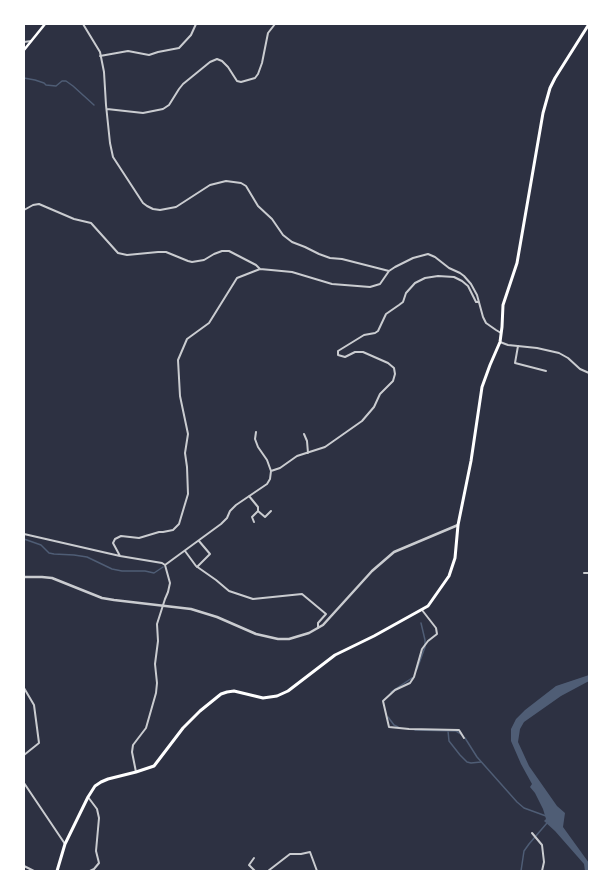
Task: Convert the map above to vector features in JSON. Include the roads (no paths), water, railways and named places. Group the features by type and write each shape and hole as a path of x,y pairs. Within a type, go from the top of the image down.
{"highway":[{"path":"57,871 64,844 88,796 95,786 101,782 154,766 183,728 200,711 221,694 234,691 263,698 284,694 335,655 374,636 428,606 449,576 455,558 458,525 472,461 482,387 500,342 503,305 517,263 532,171 546,100 555,78 589,24"}],"main road":[{"path":"24,50 45,24"}],"street":[{"path":"83,24 100,52 104,72 106,109 113,157 143,203 153,209 160,210 176,207 210,184 226,181 241,182 246,186 258,206 272,219 283,234 292,242 330,258 342,259 389,271"},
{"path":"100,56 128,51 149,55 179,48 191,35 196,24"},
{"path":"106,109 142,113 163,109 169,105 183,84 210,62 218,59 228,67 237,81 249,81 258,74 262,63 266,39 274,24"},
{"path":"24,42 31,41"},
{"path":"24,210 39,204 74,219 91,223 118,253 127,255 166,252 192,262 204,260 222,251 229,251 260,269"},
{"path":"120,556 113,543 115,539 121,536 139,538 159,532 173,530 179,524 187,503 188,494 185,453 188,434 180,396 178,360 187,339 209,323 237,278 260,269 292,272 332,284 370,287 380,284 389,271 414,258 428,254 435,257 449,268 460,272 464,276 471,284 477,295 482,317 486,323 501,333"},
{"path":"271,471 280,468 297,456 325,447 362,421 374,407 380,394 393,380 395,374 392,365 363,352 355,352 345,357 341,357 338,355 338,351 364,335 378,331 386,314 403,302 410,287 425,278 438,276 454,277 468,286 476,302 479,302"},
{"path":"500,342 559,353 568,358 580,369 589,373"},
{"path":"518,346 515,363 546,371"},
{"path":"165,565 221,524 236,505 267,484 272,474 267,460 258,447 255,438 256,432"},
{"path":"304,434 307,441 308,453"},
{"path":"249,496 257,506 258,511 265,517 271,512"},
{"path":"254,522 252,517 258,511"},
{"path":"24,577 52,578 108,599 163,605 204,612 256,634 278,639 300,637 323,625 372,571 394,552 458,525"},
{"path":"24,534 120,556 162,563 165,565"},
{"path":"196,567 210,554 199,541"},
{"path":"185,551 196,567 216,580 229,591 253,599 302,594 326,614 318,623 318,628"},
{"path":"136,772 132,752 133,745 146,728 156,693 157,683 155,664 158,641 157,624 170,583 165,565"},
{"path":"584,572 589,573"},
{"path":"422,610 436,628 437,634 422,649 414,677 410,683 395,690 383,701 389,727 459,730 464,738"},
{"path":"24,688 34,705 39,743 24,755"},
{"path":"24,783 64,844"},
{"path":"88,796 97,809 99,818 96,850 98,863 94,869 90,871"},
{"path":"532,832 542,845 544,853 542,871"},
{"path":"268,871 290,854 310,852 317,871"},
{"path":"254,858 249,865 255,871"},
{"path":"24,866 34,871"}],"water":[{"path":"589,675 589,681 561,696 524,722 520,729 518,742 529,766 557,806 565,813 563,827 589,863 589,871 585,871 584,864 555,831 544,821 546,819 543,809 535,793 530,787 532,784 511,741 511,729 516,719 525,710 556,686"}],"waterway":[{"path":"24,78 35,80 46,85 56,86 62,81 66,81 94,105"},
{"path":"24,539 41,545 49,553 87,557 112,569 154,573 163,567"},
{"path":"417,669 425,647 421,623"},
{"path":"391,692 412,678"},
{"path":"388,717 394,725 398,727"},
{"path":"415,730 456,731 461,734"},
{"path":"448,731 449,741 467,762 481,762"},
{"path":"465,738 477,757 517,802 524,808 546,816"},
{"path":"521,871 524,851 547,823"}]}
